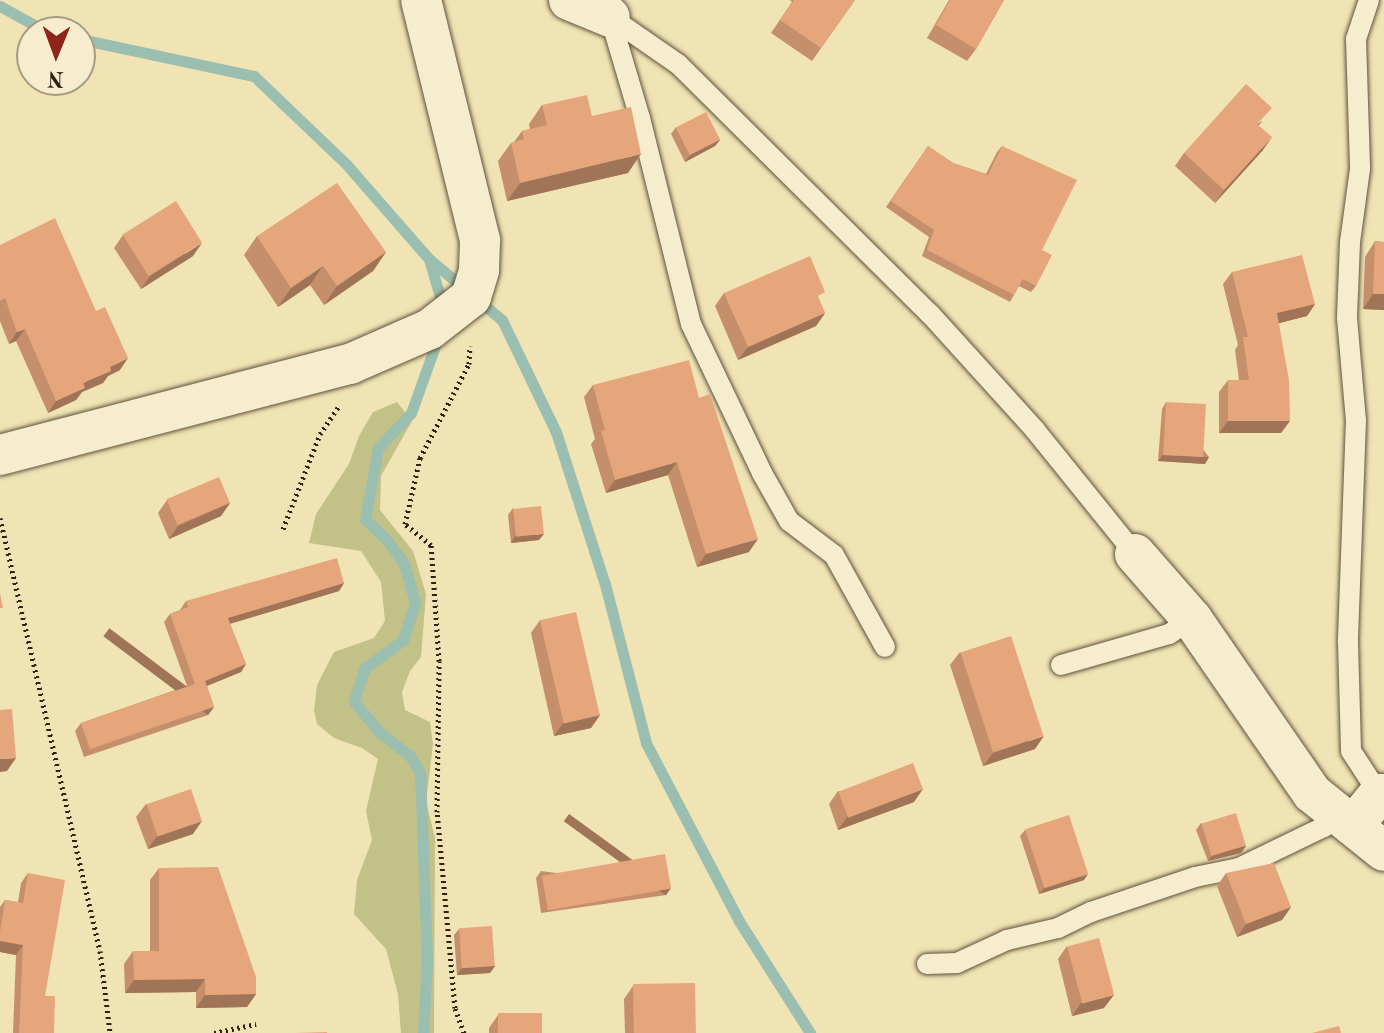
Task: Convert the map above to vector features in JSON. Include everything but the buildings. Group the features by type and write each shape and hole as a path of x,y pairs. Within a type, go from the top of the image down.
{"street":[{"path":"0,455 350,364 430,329 471,297 477,284 480,240 429,46 421,0"},
{"path":"1135,554 1192,619 1312,793 1384,851"},
{"path":"1346,820 1381,794"}],"lane":[{"path":"1369,0 1356,39 1360,169 1350,242 1347,318 1356,420 1348,642 1351,751 1381,794"},
{"path":"591,6 678,64 930,314 1035,430 1135,554"},
{"path":"591,6 640,118 691,324 762,473 789,521 834,555 885,647"},
{"path":"1061,665 1169,634 1192,619"},
{"path":"927,964 957,963 1007,940 1058,928 1091,912 1195,877 1239,868 1324,827 1346,820"}],"path":[{"path":"463,303 470,325 469,364 420,458 405,524 431,545 439,661 437,812 455,1008 464,1033"},
{"path":"283,529 320,434 348,392 350,364"},
{"path":"0,518 100,951 110,1033"},
{"path":"214,1033 256,1024"}],"green space":[{"path":"397,402 412,421 381,476 380,510 413,551 426,594 421,657 410,671 402,692 405,710 430,722 433,744 426,802 435,838 434,1033 401,1033 398,994 386,949 354,914 357,880 372,840 366,811 378,759 362,748 334,738 317,724 314,710 317,685 334,652 374,638 385,621 381,582 361,551 309,543 316,514 349,464 359,436 373,412"}],"waterway":[{"path":"0,6 18,16"},
{"path":"96,42 254,76 347,165 429,259 502,320 556,432 606,588 646,743 739,921 810,1033"},
{"path":"429,259 443,307"},
{"path":"423,1033 427,962 420,773 410,756 379,732 354,701 365,668 403,640 415,602 404,564 387,540 365,519 378,448 411,413 439,335"}]}
